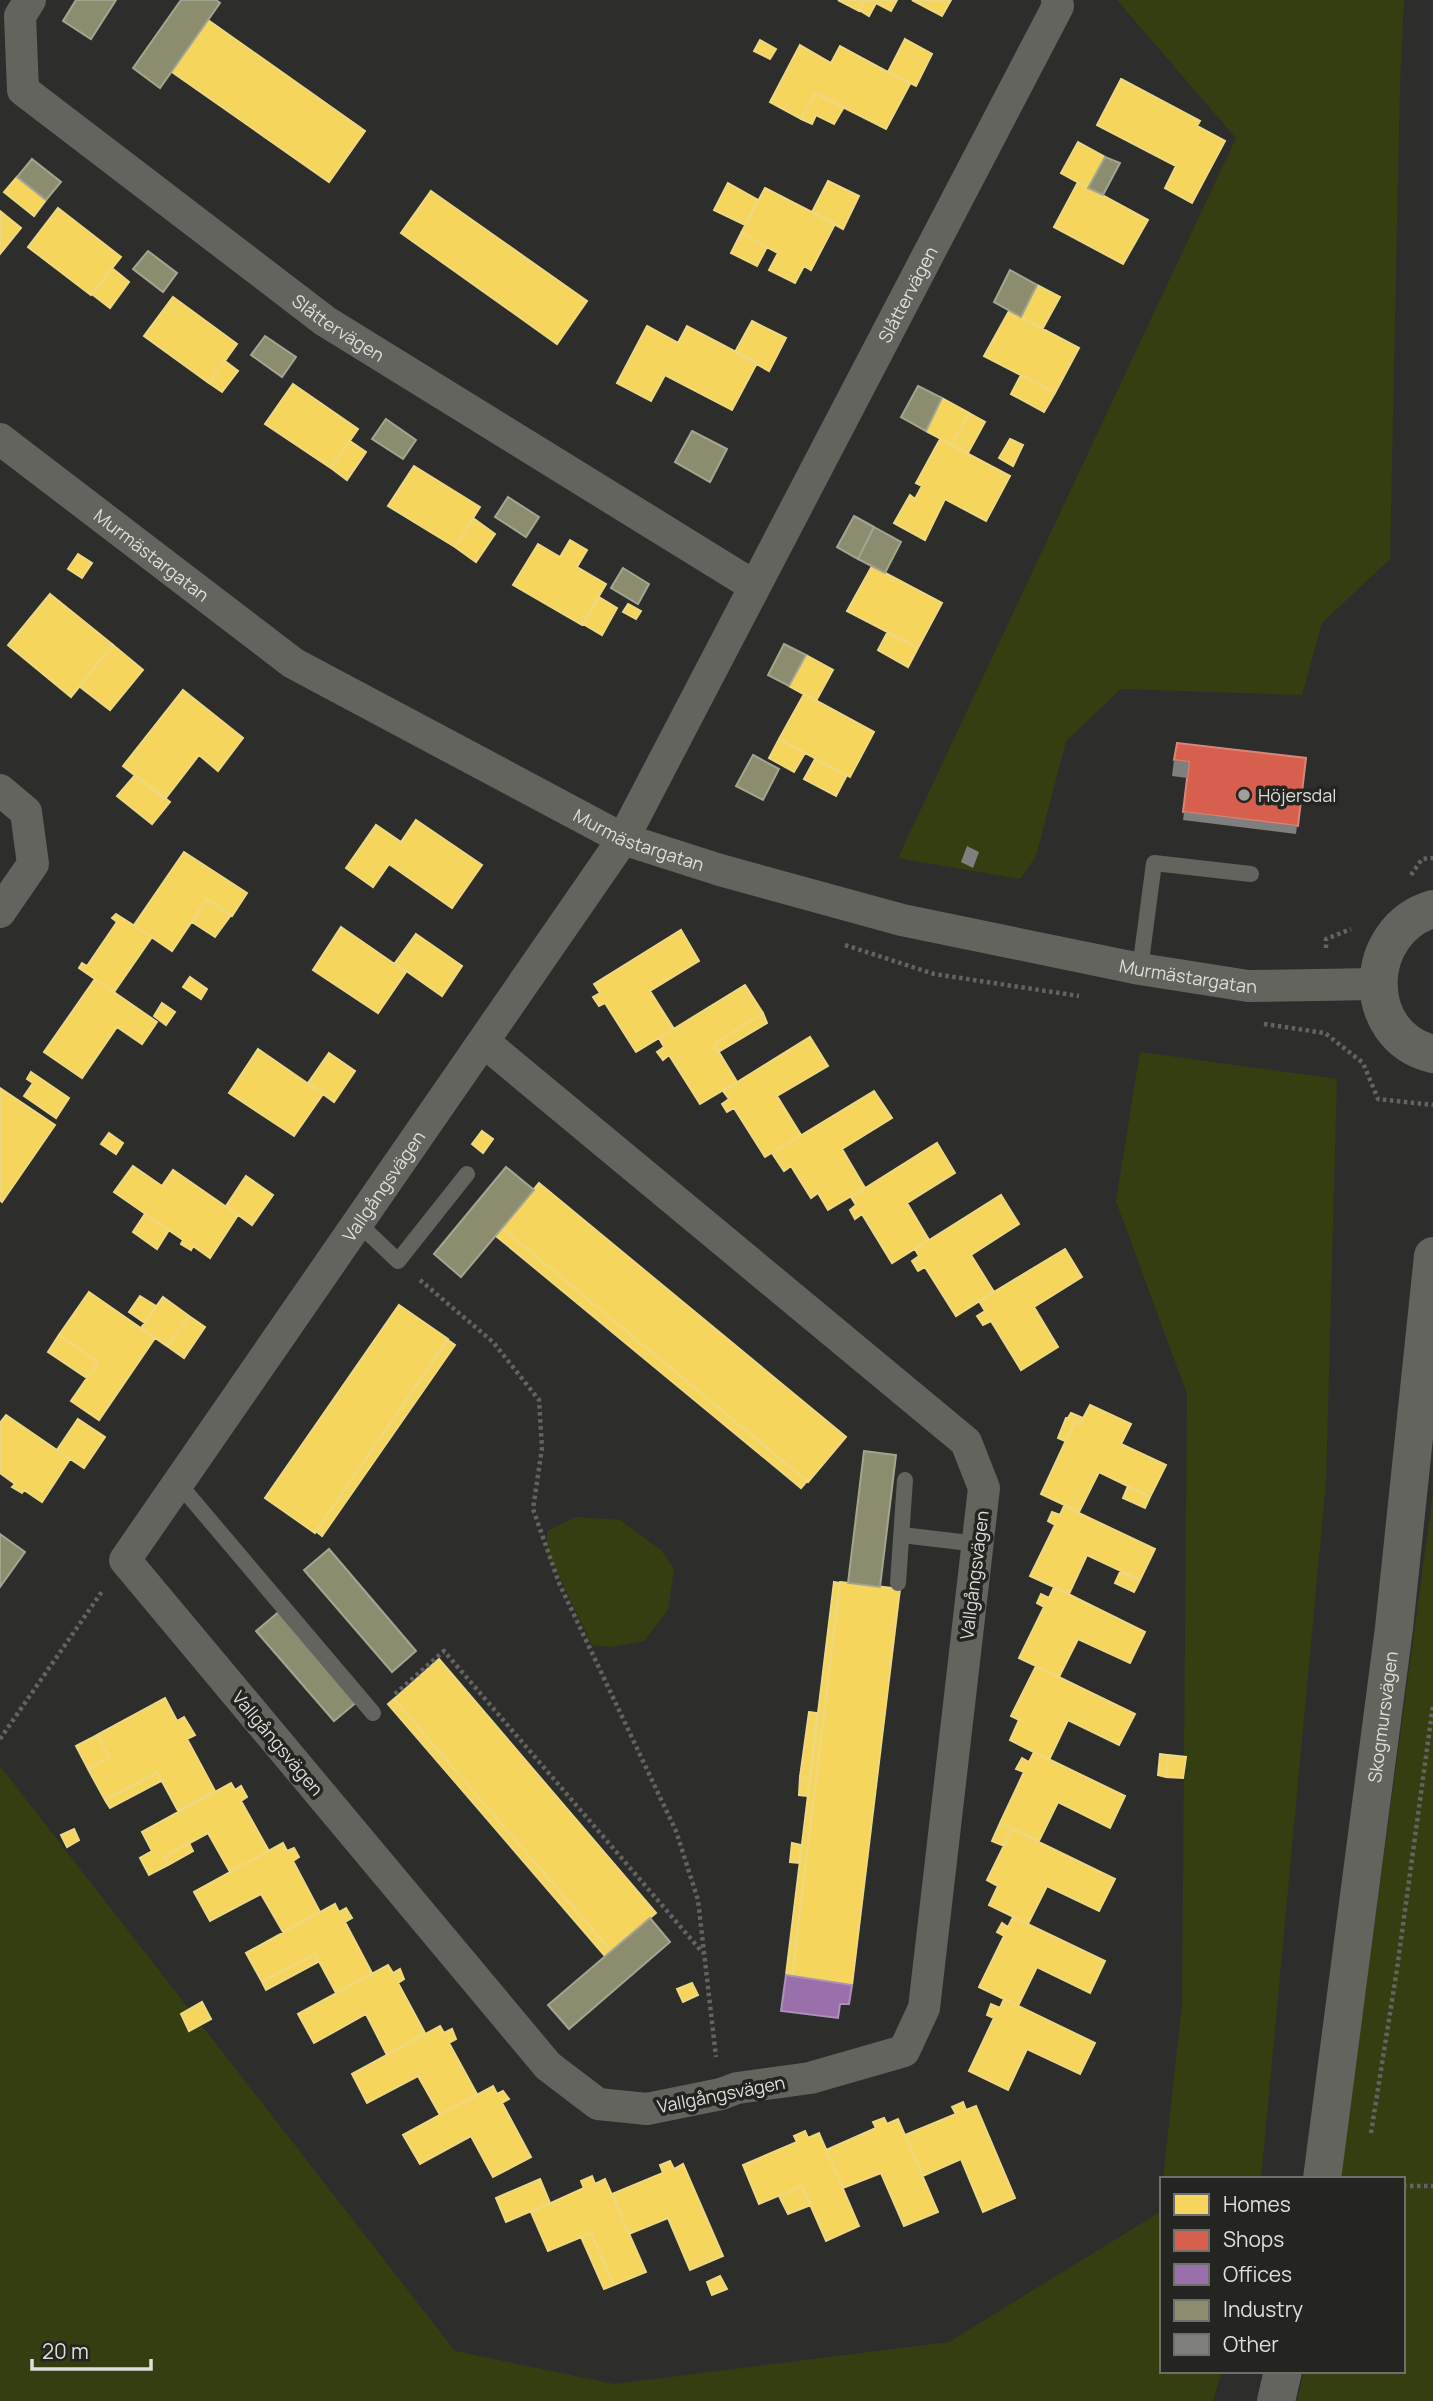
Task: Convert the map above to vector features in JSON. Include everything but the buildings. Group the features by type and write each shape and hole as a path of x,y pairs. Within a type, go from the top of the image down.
{"street":[{"name":"Slåttervägen","path":"30,0 19,16 23,90 325,321 754,586"},
{"name":"Slåttervägen","path":"623,839 1058,6 1057,0"},
{"name":"Murmästargatan","path":"0,439 293,663 623,839 720,870 902,920 1140,969 1248,986 1377,984"},
{"path":"0,790 26,812 33,864 0,912"},
{"name":"Vallgångsvägen","path":"484,1042 966,1441 984,1488 924,2008 904,2051 810,2078 737,2088 721,2094 647,2109 598,2104 548,2066 125,1560 623,839"},
{"path":"1433,909 1409,920 1392,937 1381,958 1377,984 1381,1005 1391,1026 1408,1042 1433,1054"},
{"name":"Skogmursvägen","path":"1322,2177 1394,1628 1433,1256"},
{"path":"1276,2401 1283,2373"}],"lane":[{"path":"1140,969 1154,863 1251,874"},
{"path":"359,1224 398,1261 467,1174"},
{"path":"898,1583 905,1480"},
{"path":"179,1485 373,1713"},
{"path":"902,1535 978,1545"}],"path":[{"path":"398,1261 493,1342 539,1400 542,1448 533,1509 559,1583 676,1831 698,1900 721,2094"},
{"path":"0,1739 125,1560"},
{"path":"373,1713 443,1651 704,1954"},
{"path":"1370,2139 1397,1969 1433,1705"},
{"path":"1405,2186 1433,2186"}],"green space":[{"path":"1117,0 1404,0 1390,559 1322,623 1302,695 1121,689 1066,741 1036,856 1020,879 898,858 1236,138"},
{"path":"1140,1052 1337,1079 1326,1482 1261,2177 1163,2177 1182,2004 1187,1394 1116,1201"},
{"path":"1433,1493 1433,2401 1297,2401 1304,2373 1405,2373 1405,2177 1340,2177"},
{"path":"576,1517 620,1520 661,1550 674,1569 668,1610 644,1641 610,1647 592,1645 547,1551 547,1531"},
{"path":"0,1766 455,2351 614,2384 949,2342 1160,2212 1160,2373 1221,2373 1213,2401 0,2401"}],"place":[{"name":"Höjersdal","path":"1244,795"}]}
